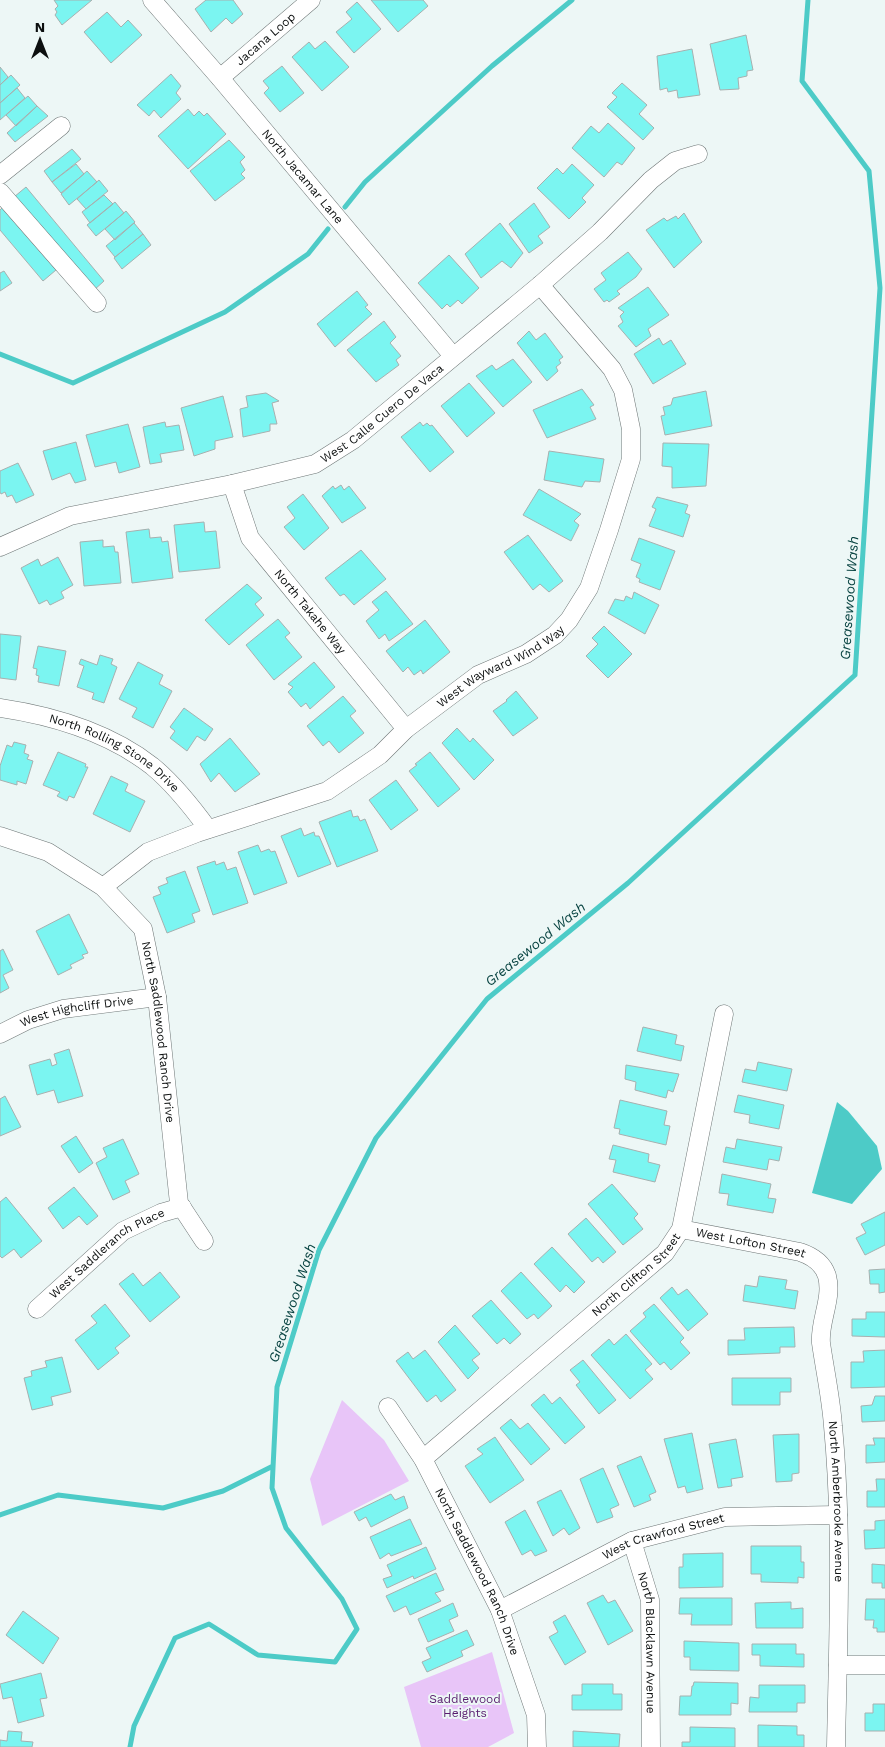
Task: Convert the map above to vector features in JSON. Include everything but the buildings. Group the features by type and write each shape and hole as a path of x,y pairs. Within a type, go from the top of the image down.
{"street":[{"name":"North Jacamar Lane","path":"152,0 220,78 453,356"},
{"name":"Jacana Loop","path":"220,78 311,0"},
{"path":"0,175 60,126"},
{"name":"West Calle Cuero De Vaca","path":"0,547 70,516 232,484 315,464 353,440 540,285 600,232 651,180 676,161 698,154"},
{"path":"0,192 98,303"},
{"name":"West Wayward Wind Way","path":"103,887 148,852 327,791 380,755 406,729 478,675 526,654 555,635 569,620 589,588 631,460 631,429 623,390 612,369 540,285"},
{"name":"North Takahe Way","path":"232,484 250,538 406,729"},
{"name":"North Rolling Stone Drive","path":"0,708 32,713 69,723 113,740 153,767 189,803 208,830"},
{"name":"North Saddlewood Ranch Drive","path":"0,836 48,852 103,887 143,929 157,996 179,1202 204,1241"},
{"name":"West Highcliff Drive","path":"0,1034 28,1020 63,1009 157,996"},
{"name":"North Clifton Street","path":"422,1459 665,1254 681,1229 724,1014"},
{"name":"West Saddleranch Place","path":"37,1309 123,1231 161,1213 182,1207"},
{"name":"West Lofton Street","path":"681,1229 800,1252 824,1263"},
{"name":"North Amberbrooke Avenue","path":"824,1263 829,1289 821,1340 833,1425 838,1515 836,1747"},
{"name":"North Saddlewood Ranch Drive","path":"388,1407 422,1459 500,1610 536,1715 537,1747"},
{"name":"West Crawford Street","path":"500,1610 632,1541 725,1517 838,1515"},
{"name":"North Blacklawn Avenue","path":"632,1541 650,1600 651,1747"},
{"path":"838,1665 885,1665"}],"green space":[{"path":"342,1400 384,1440 409,1481 322,1526 310,1479"},
{"name":"Saddlewood Heights","path":"492,1652 514,1733 488,1747 421,1747 404,1687"}],"water":[{"path":"837,1102 848,1111 877,1146 882,1169 852,1204 812,1193"}],"waterway":[{"path":"345,207 365,182 492,66 572,0"},
{"name":"Greasewood Wash","path":"130,1747 134,1726 175,1638 209,1624 258,1655 335,1662 357,1629 342,1599 286,1528 272,1488 277,1387 319,1250 376,1138 487,999 628,883 855,675 880,288 869,171 802,81 808,0"},
{"path":"0,354 73,383 225,312 308,254 328,229"},
{"path":"0,1515 58,1495 163,1508 223,1491 273,1466"}]}
